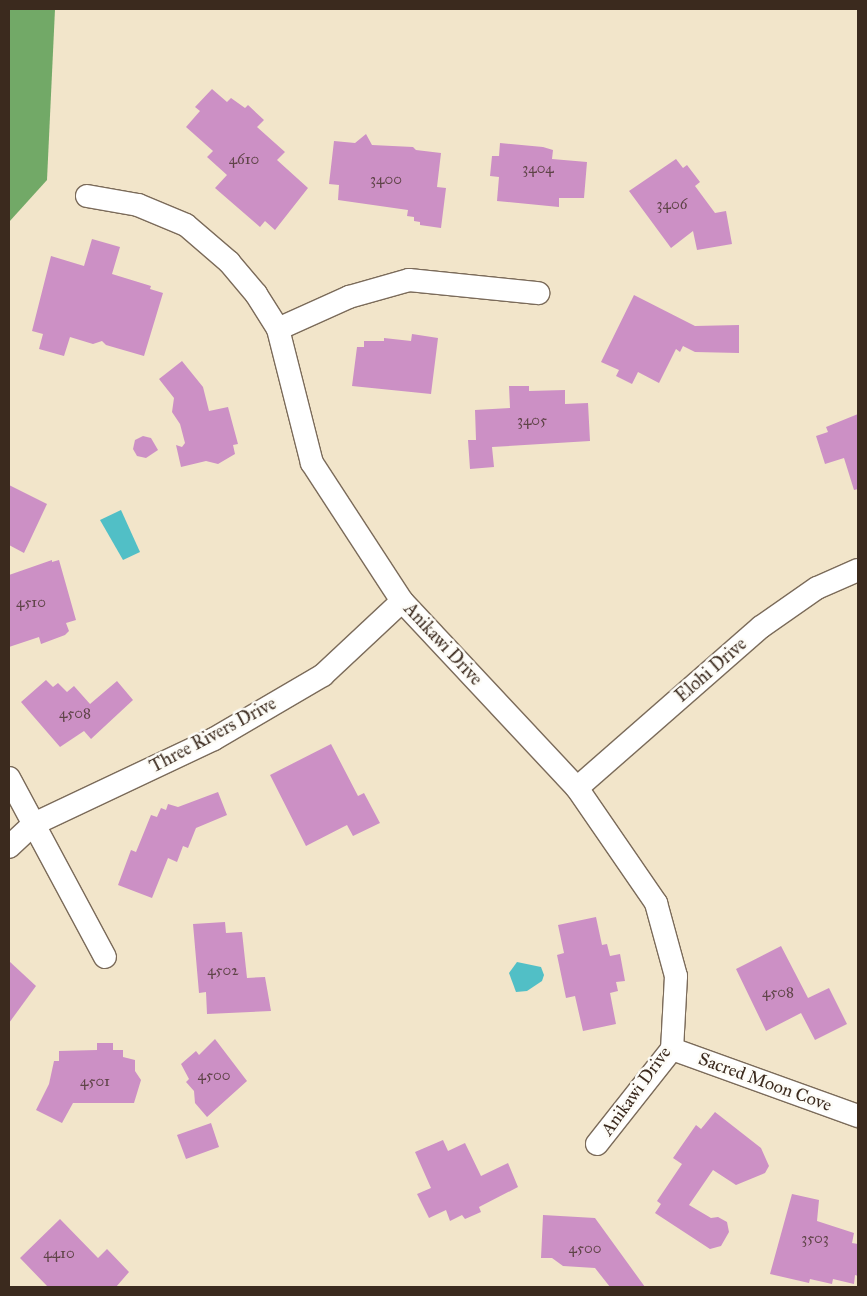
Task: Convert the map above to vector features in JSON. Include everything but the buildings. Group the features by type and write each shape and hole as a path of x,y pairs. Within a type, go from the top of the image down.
{"street":[{"name":"Anikawi Drive","path":"87,196 138,205 186,224 229,262 256,294 278,329 312,463 402,600 577,788 656,903 676,976 672,1049 597,1144"},
{"path":"278,329 349,297 409,280 538,293"},
{"name":"Elohi Drive","path":"577,788 761,627 817,588 858,570"},
{"name":"Three Rivers Drive","path":"9,847 34,824 214,739 323,675 402,600"},
{"path":"9,778 105,957"},
{"name":"Sacred Moon Cove","path":"672,1049 858,1116"}],"green space":[{"path":"9,9 55,9 47,180 9,222"}],"water":[{"path":"121,510 140,552 123,560 100,520"},
{"path":"517,962 541,967 544,975 542,981 527,991 516,992 509,973"}]}
